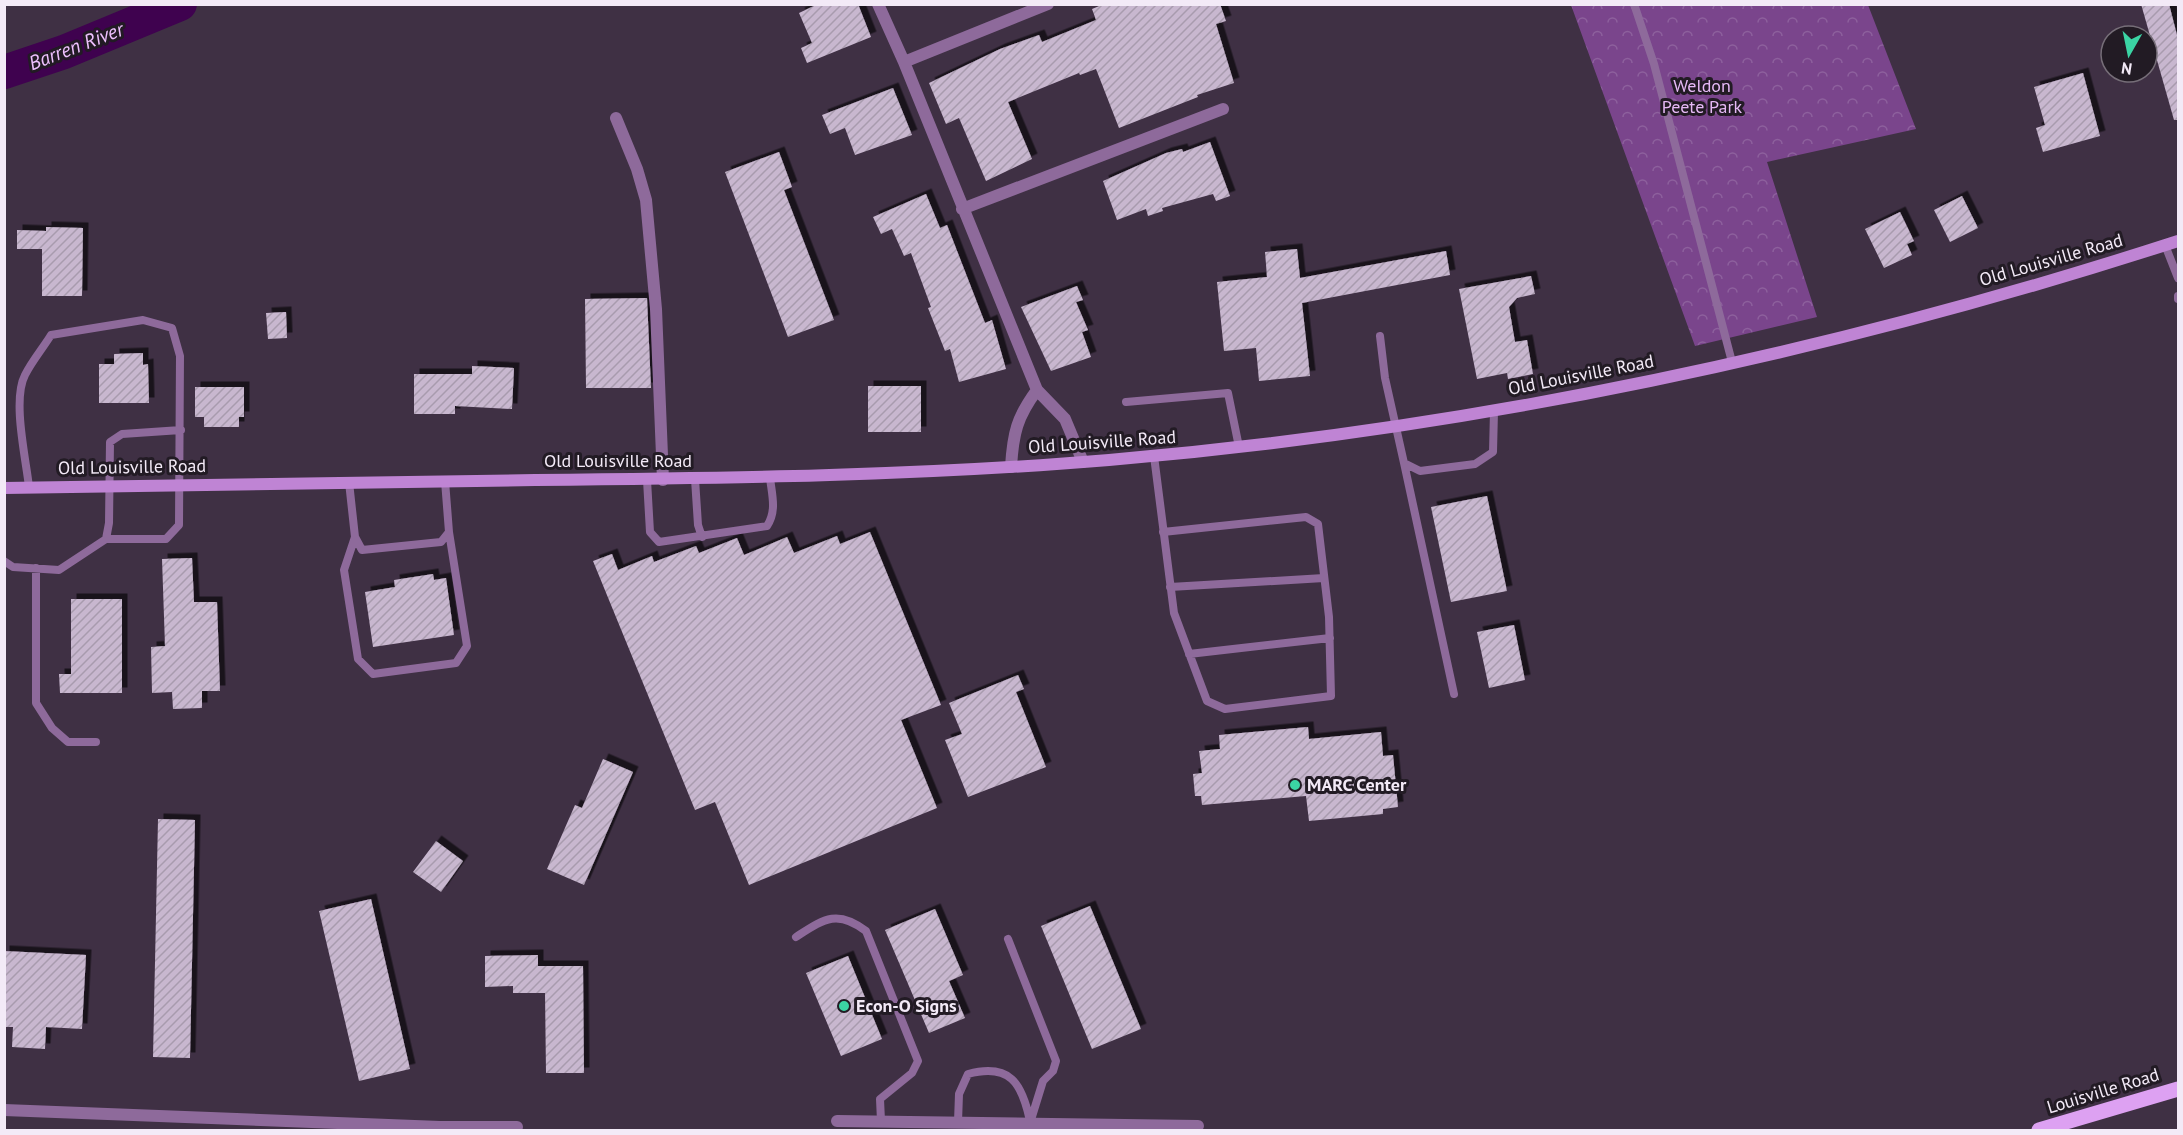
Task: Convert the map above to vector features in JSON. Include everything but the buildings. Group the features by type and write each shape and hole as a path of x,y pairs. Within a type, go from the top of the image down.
{"main road":[{"name":"Louisville Road","path":"2039,1131 2178,1089"}],"street":[{"path":"878,4 904,62 1037,390 1065,419 1083,462"},
{"path":"904,62 1048,4"},
{"path":"962,208 1223,109"},
{"path":"616,118 637,170 646,200 656,309 663,480"},
{"name":"Old Louisville Road","path":"4,488 181,484 663,480 872,475 1083,462 1239,447 1494,411 1732,362 1882,327 2178,241"},
{"path":"1011,466 1013,435 1022,411 1037,390"},
{"path":"4,1110 440,1129 517,1127"},
{"path":"837,1120 958,1122 1030,1127 1198,1126"}],"lane":[{"path":"1634,4 1654,64 1732,362"},
{"path":"2165,245 2178,278"},
{"path":"4,561 14,567 59,570 106,539 166,539 179,525 180,357 172,328 143,320 51,336 24,377 22,388 21,413 29,487"},
{"path":"1380,336 1385,378 1454,694"},
{"path":"1125,402 1228,393 1239,447"},
{"path":"1404,463 1420,471 1475,464 1493,452 1494,411"},
{"path":"106,539 110,486 110,442 122,434 181,430"},
{"path":"1154,456 1163,532 1170,587 1174,613 1207,701 1225,709 1331,696 1330,639 1318,524 1305,517 1163,532"},
{"path":"647,480 650,532 659,542 767,526 773,518 774,507 770,478"},
{"path":"695,479 698,525 702,537"},
{"path":"355,537 344,570 358,659 373,674 456,663 467,646 449,532 445,481"},
{"path":"349,482 355,537 362,550 441,542 449,532"},
{"path":"36,568 36,703 52,729 68,741 96,742"},
{"path":"1170,587 1324,578"},
{"path":"1189,654 1330,639"},
{"path":"796,937 824,919 850,919 866,931 918,1061 912,1073 880,1099 881,1121"},
{"path":"1008,939 1056,1061 1053,1071 1043,1081 1030,1127"},
{"path":"958,1122 959,1095 968,1074 988,1069 1010,1076 1025,1098 1030,1127"}],"green space":[{"name":"Weldon Peete Park","path":"1571,5 1868,5 1916,129 1767,162 1817,317 1695,346"}],"waterway":[{"name":"Barren River","path":"4,72 64,52 180,4"}],"place":[{"name":"MARC Center","path":"1295,785"},
{"name":"Econ-O Signs","path":"844,1006"}]}
